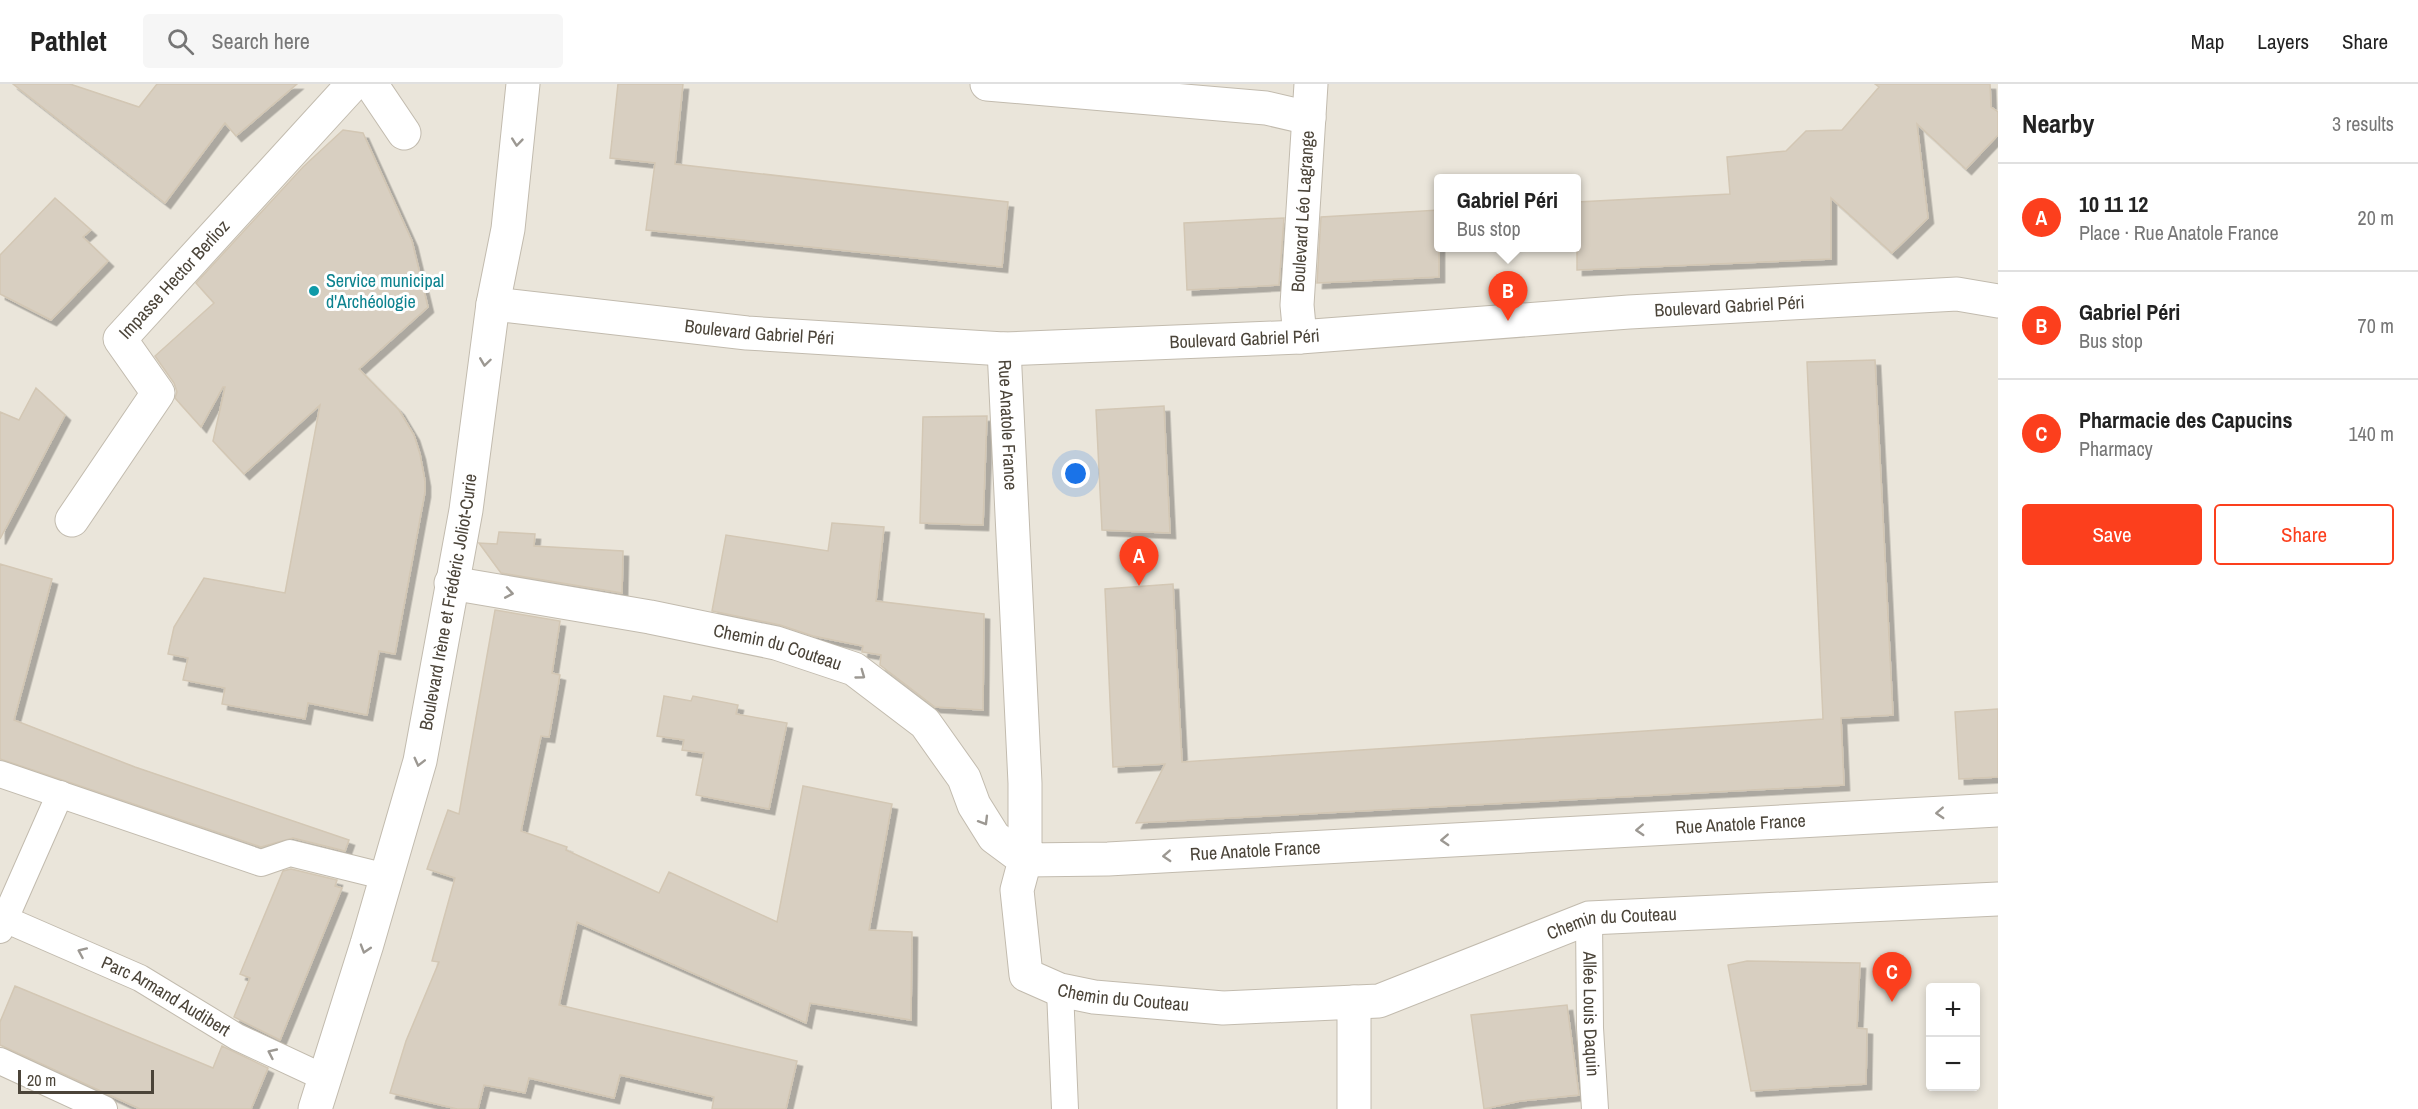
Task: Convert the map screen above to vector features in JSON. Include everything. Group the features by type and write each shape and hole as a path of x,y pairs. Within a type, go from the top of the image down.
{"street":[{"name":"Impasse Hector Berlioz","path":"72,520 158,393 120,339 353,84"},
{"path":"371,84 404,133"},
{"name":"Boulevard Irène et Frédéric Joliot-Curie","path":"315,1109 387,877 420,761 466,510 493,304 508,229 523,84"},
{"path":"987,84 1266,108 1309,118"},
{"name":"Boulevard Léo Lagrange","path":"1300,337 1296,305 1311,84"},
{"name":"Boulevard Gabriel Péri","path":"493,304 747,333 1004,349 1300,337 1629,312 1957,294 1998,301"},
{"name":"Rue Anatole France","path":"1004,349 1025,783 1025,860 1132,858 1998,810"},
{"name":"Chemin du Couteau","path":"451,583 650,617 776,643 854,669 925,723 964,777 974,805 994,837 1025,860 1017,890 1026,975 1060,990 1094,997 1223,1008 1379,1001 1589,918 1998,899"},
{"path":"1354,1002 1354,1109"}],"lane":[{"path":"0,774 261,863 290,853 387,877"},
{"name":"Parc Armand Audibert","path":"60,794 2,922 140,978 237,1037 325,1078"},
{"name":"Allée Louis Daquin","path":"1589,918 1590,1028 1595,1109"},
{"path":"1060,990 1065,1109"},
{"path":"0,1061 104,1109"}],"shaded area":[{"path":"0,84 1998,84 1998,1109 0,1109"}],"building":[{"path":"13,84 70,84 139,107 157,84 297,84 236,136 225,123 165,203"},
{"path":"618,84 683,84 675,164 1008,202 1002,267 646,230 655,163 610,158"},
{"path":"1875,84 1990,84 1991,107 1998,112 1998,135 1966,169 1917,124 1928,218 1892,253 1831,198 1831,259 1577,270 1577,252 1581,252 1581,202 1730,194 1727,157 1786,151 1806,131 1842,130 1879,87"},
{"path":"343,130 363,133 412,241 428,307 359,369 399,410 414,435 420,454 425,492 395,654 379,651 367,715 308,703 305,719 222,704 225,688 183,680 188,658 168,654 174,627 204,578 285,593 320,405 244,474 213,441 225,387 201,427 175,398 177,392 174,383 155,356 214,303 196,283 303,167"},
{"path":"55,198 91,230 83,237 108,261 51,320 0,294 0,255"},
{"path":"1434,210 1434,252 1439,252 1439,277 1317,283 1321,217"},
{"path":"1284,218 1279,285 1187,290 1184,223"},
{"path":"1875,360 1893,715 1841,718 1844,785 1136,823 1165,764 1113,767 1105,589 1173,584 1182,762 1823,719 1807,362"},
{"path":"36,388 65,415 0,539 0,412 19,420"},
{"path":"1164,406 1170,533 1102,530 1096,410"},
{"path":"987,416 983,525 920,523 923,417"},
{"path":"832,523 884,527 876,601 984,614 983,710 935,707 880,665 881,655 862,652 863,646 712,611 726,535 828,551"},
{"path":"499,532 535,534 534,546 623,551 622,593 501,573 479,543 497,544"},
{"path":"0,564 52,579 14,720 135,767 349,840 345,851 293,838 261,847 0,759"},
{"path":"495,610 560,621 552,673 560,675 549,737 541,736 521,831 567,847 566,850 659,893 669,872 777,922 803,786 892,804 869,930 912,932 911,1020 810,1003 806,1023 577,922 559,1005 797,1061 786,1109 712,1109 714,1097 620,1075 614,1098 529,1078 525,1093 484,1085 478,1109 457,1109 390,1093 406,1041 439,962 432,961 455,878 427,869 448,810 459,814"},
{"path":"664,696 691,701 693,696 738,705 736,714 787,723 769,809 696,795 704,753 682,750 684,740 657,736"},
{"path":"1998,709 1998,777 1959,779 1955,712"},
{"path":"291,869 337,880 335,886 342,888 280,1040 234,1017 250,978 240,974 283,871"},
{"path":"1747,961 1860,963 1857,1028 1867,1029 1866,1084 1751,1091 1728,965"},
{"path":"15,986 213,1068 222,1046 268,1068 251,1109 140,1109 0,1045 0,1022"},
{"path":"1567,1005 1579,1095 1520,1101 1484,1109 1471,1015"}],"place":[{"name":"Service municipal d'Archéologie","path":"314,291"},
{"name":"Gabriel Péri","path":"1508,321"},
{"name":"10 11 12","path":"1139,586"},
{"name":"Pharmacie des Capucins","path":"1892,1002"}]}
